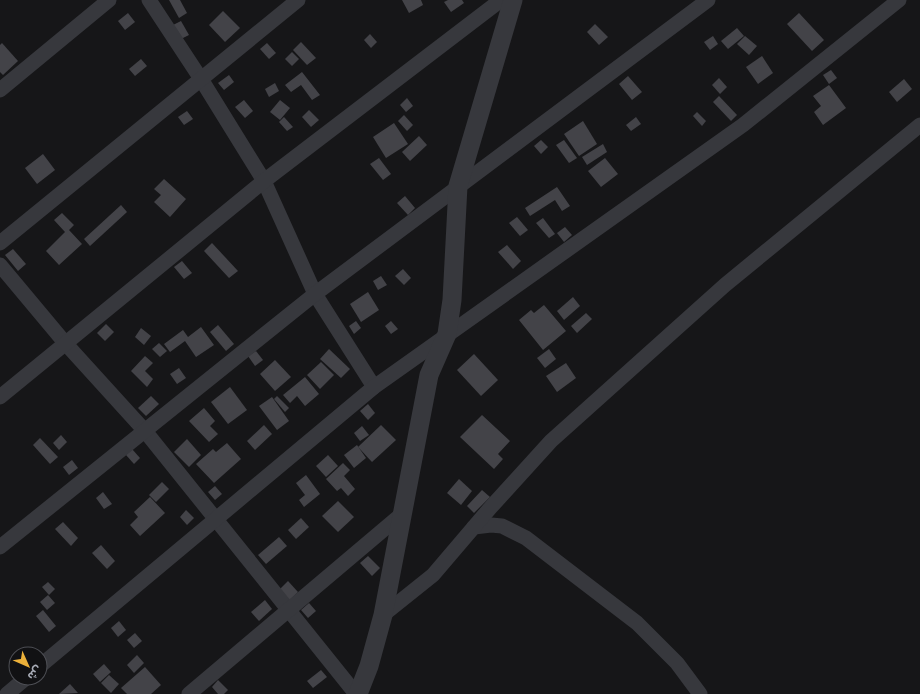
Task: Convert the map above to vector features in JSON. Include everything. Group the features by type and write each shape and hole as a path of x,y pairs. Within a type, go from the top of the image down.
{"street":[{"path":"0,90 109,0"},
{"path":"149,0 201,79 264,181 314,294 374,387"},
{"path":"0,243 298,0"},
{"path":"0,397 264,181 501,0"},
{"path":"0,265 66,344 145,431 357,694 369,666 383,615 429,375 447,334 452,300 458,186 513,0"},
{"path":"0,548 314,294 708,0"},
{"path":"48,659 374,387 743,125 899,0"},
{"path":"383,615 433,575 551,441 724,285 920,125"},
{"path":"189,694 402,514"},
{"path":"474,527 491,525 502,526 526,538 637,623 677,663 700,694"},
{"path":"7,694 16,686"}],"building":[{"path":"169,0 180,0 187,13 179,18"},
{"path":"402,0 421,0 423,5 409,13"},
{"path":"448,0 462,0 464,3 451,12 444,2"},
{"path":"223,11 240,28 225,42 209,25"},
{"path":"128,13 135,22 125,30 118,21"},
{"path":"799,13 824,40 812,51 787,24"},
{"path":"181,21 189,35 179,40 171,26"},
{"path":"595,24 608,37 599,45 587,32"},
{"path":"737,28 744,36 728,49 721,41"},
{"path":"370,34 377,42 371,48 364,40"},
{"path":"713,36 718,44 710,50 704,42"},
{"path":"745,36 757,46 749,55 737,44"},
{"path":"301,42 316,58 307,65 293,50"},
{"path":"2,43 18,61 3,75 0,72 0,45"},
{"path":"267,43 276,53 269,59 260,49"},
{"path":"292,52 299,59 292,66 285,59"},
{"path":"762,56 773,73 758,84 746,67"},
{"path":"141,59 147,66 135,76 129,69"},
{"path":"831,70 837,78 829,84 823,75"},
{"path":"302,72 320,95 312,100 301,85 291,92 285,85"},
{"path":"229,75 234,82 224,90 218,83"},
{"path":"628,76 642,92 632,100 619,84"},
{"path":"719,78 727,87 720,94 712,85"},
{"path":"904,79 912,89 897,102 889,92"},
{"path":"275,83 279,91 269,97 265,89"},
{"path":"829,85 846,108 823,125 814,112 821,106 813,96"},
{"path":"719,96 737,115 731,121 713,102"},
{"path":"407,98 413,106 406,112 400,105"},
{"path":"244,100 253,111 245,118 235,107"},
{"path":"280,100 290,108 280,120 270,112"},
{"path":"309,110 319,120 311,127 302,117"},
{"path":"187,111 193,119 184,125 178,117"},
{"path":"697,112 706,121 702,126 693,116"},
{"path":"404,115 413,125 407,131 398,121"},
{"path":"284,117 293,127 287,131 279,122"},
{"path":"636,117 641,124 631,131 626,125"},
{"path":"583,121 597,144 579,156 564,134"},
{"path":"394,123 408,144 386,158 373,137"},
{"path":"419,136 427,145 410,161 402,152"},
{"path":"541,140 548,147 541,154 534,146"},
{"path":"564,140 577,158 569,163 556,145"},
{"path":"603,144 607,152 587,165 582,157"},
{"path":"43,154 55,170 37,184 25,168"},
{"path":"379,158 391,174 383,180 370,164"},
{"path":"605,158 618,174 601,187 588,171"},
{"path":"164,179 186,199 170,217 154,202 161,195 154,189"},
{"path":"557,187 570,206 562,211 555,200 530,216 525,208"},
{"path":"405,196 415,208 408,215 397,203"},
{"path":"121,205 127,212 90,246 84,239"},
{"path":"62,213 74,225 69,230 82,244 59,265 46,251 65,232 54,220"},
{"path":"517,217 528,230 520,236 509,223"},
{"path":"543,218 555,234 549,238 536,223"},
{"path":"565,227 572,235 564,242 557,233"},
{"path":"212,243 238,271 229,278 204,251"},
{"path":"507,245 521,261 513,269 498,252"},
{"path":"13,249 26,264 18,271 5,255"},
{"path":"182,261 192,273 184,279 174,267"},
{"path":"403,269 411,278 404,285 395,276"},
{"path":"381,276 387,285 378,290 373,281"},
{"path":"368,292 379,310 361,322 350,304"},
{"path":"573,297 580,306 564,320 557,311"},
{"path":"544,305 566,331 543,350 519,320 531,310 534,313"},
{"path":"586,313 592,319 577,333 571,326"},
{"path":"356,321 361,328 354,334 349,326"},
{"path":"391,321 398,329 391,334 385,326"},
{"path":"106,324 114,332 105,341 97,333"},
{"path":"218,325 234,344 226,351 210,332"},
{"path":"201,327 214,345 196,357 185,341 170,352 164,344 183,330 188,337"},
{"path":"141,328 151,336 144,345 135,337"},
{"path":"159,343 167,351 160,357 152,349"},
{"path":"329,349 350,369 341,378 320,359"},
{"path":"549,349 556,359 545,368 537,358"},
{"path":"256,351 263,360 255,366 248,356"},
{"path":"474,354 498,380 481,396 457,370"},
{"path":"145,356 153,363 145,371 153,379 147,387 131,371"},
{"path":"275,360 291,377 275,391 260,374"},
{"path":"321,362 334,375 320,389 307,375"},
{"path":"566,363 576,378 557,392 546,376"},
{"path":"179,368 186,378 177,384 170,374"},
{"path":"305,377 319,394 305,406 297,396 290,403 283,395"},
{"path":"230,387 247,410 228,424 211,402"},
{"path":"151,396 159,404 146,416 138,408"},
{"path":"277,396 289,408 285,412 274,399"},
{"path":"272,397 289,421 277,430 259,406"},
{"path":"368,404 375,413 368,420 360,411"},
{"path":"204,408 215,421 210,426 218,434 209,442 189,421"},
{"path":"482,415 510,441 498,454 503,459 494,469 460,437"},
{"path":"264,425 272,434 255,450 247,441"},
{"path":"381,425 396,440 372,462 358,447"},
{"path":"362,426 369,435 360,441 354,433"},
{"path":"61,435 67,442 59,450 53,443"},
{"path":"40,438 58,457 50,464 33,445"},
{"path":"187,439 201,455 189,467 174,452"},
{"path":"227,443 241,459 214,483 196,464 213,449 216,452"},
{"path":"357,445 366,458 354,468 344,455"},
{"path":"132,449 140,458 134,464 126,455"},
{"path":"328,455 338,466 326,477 316,466"},
{"path":"72,460 78,468 69,475 63,467"},
{"path":"343,463 350,470 344,476 355,489 348,496 341,488 337,491 326,479"},
{"path":"306,475 320,494 304,507 299,500 305,495 296,483"},
{"path":"459,479 472,491 461,505 447,493"},
{"path":"162,482 169,489 156,502 149,495"},
{"path":"215,486 222,494 215,500 208,492"},
{"path":"482,490 490,497 474,513 467,506"},
{"path":"103,492 112,504 104,509 96,498"},
{"path":"150,497 165,513 140,536 130,525 138,517 134,512"},
{"path":"338,501 354,517 338,532 322,516"},
{"path":"186,510 194,518 187,525 180,517"},
{"path":"301,518 309,527 296,539 288,530"},
{"path":"63,522 78,538 71,546 55,529"},
{"path":"279,537 287,546 266,564 258,555"},
{"path":"101,545 115,561 107,569 92,553"},
{"path":"368,556 380,568 372,576 360,563"},
{"path":"288,581 298,592 287,603 277,592"},
{"path":"48,582 55,589 49,595 42,587"},
{"path":"48,595 55,603 47,610 40,602"},
{"path":"265,600 272,609 259,621 251,612"},
{"path":"309,603 316,611 308,618 301,610"},
{"path":"43,610 56,626 49,632 36,616"},
{"path":"119,621 126,630 118,637 111,628"},
{"path":"135,633 142,641 134,648 127,640"},
{"path":"137,655 144,663 134,673 127,665"},
{"path":"104,664 111,672 100,682 93,674"},
{"path":"145,667 161,685 151,694 127,694 121,688"},
{"path":"321,670 327,677 313,688 307,681"},
{"path":"109,675 119,684 111,693 101,683"},
{"path":"218,680 228,690 224,694 218,694 212,687"},
{"path":"70,684 78,693 59,694"}]}
